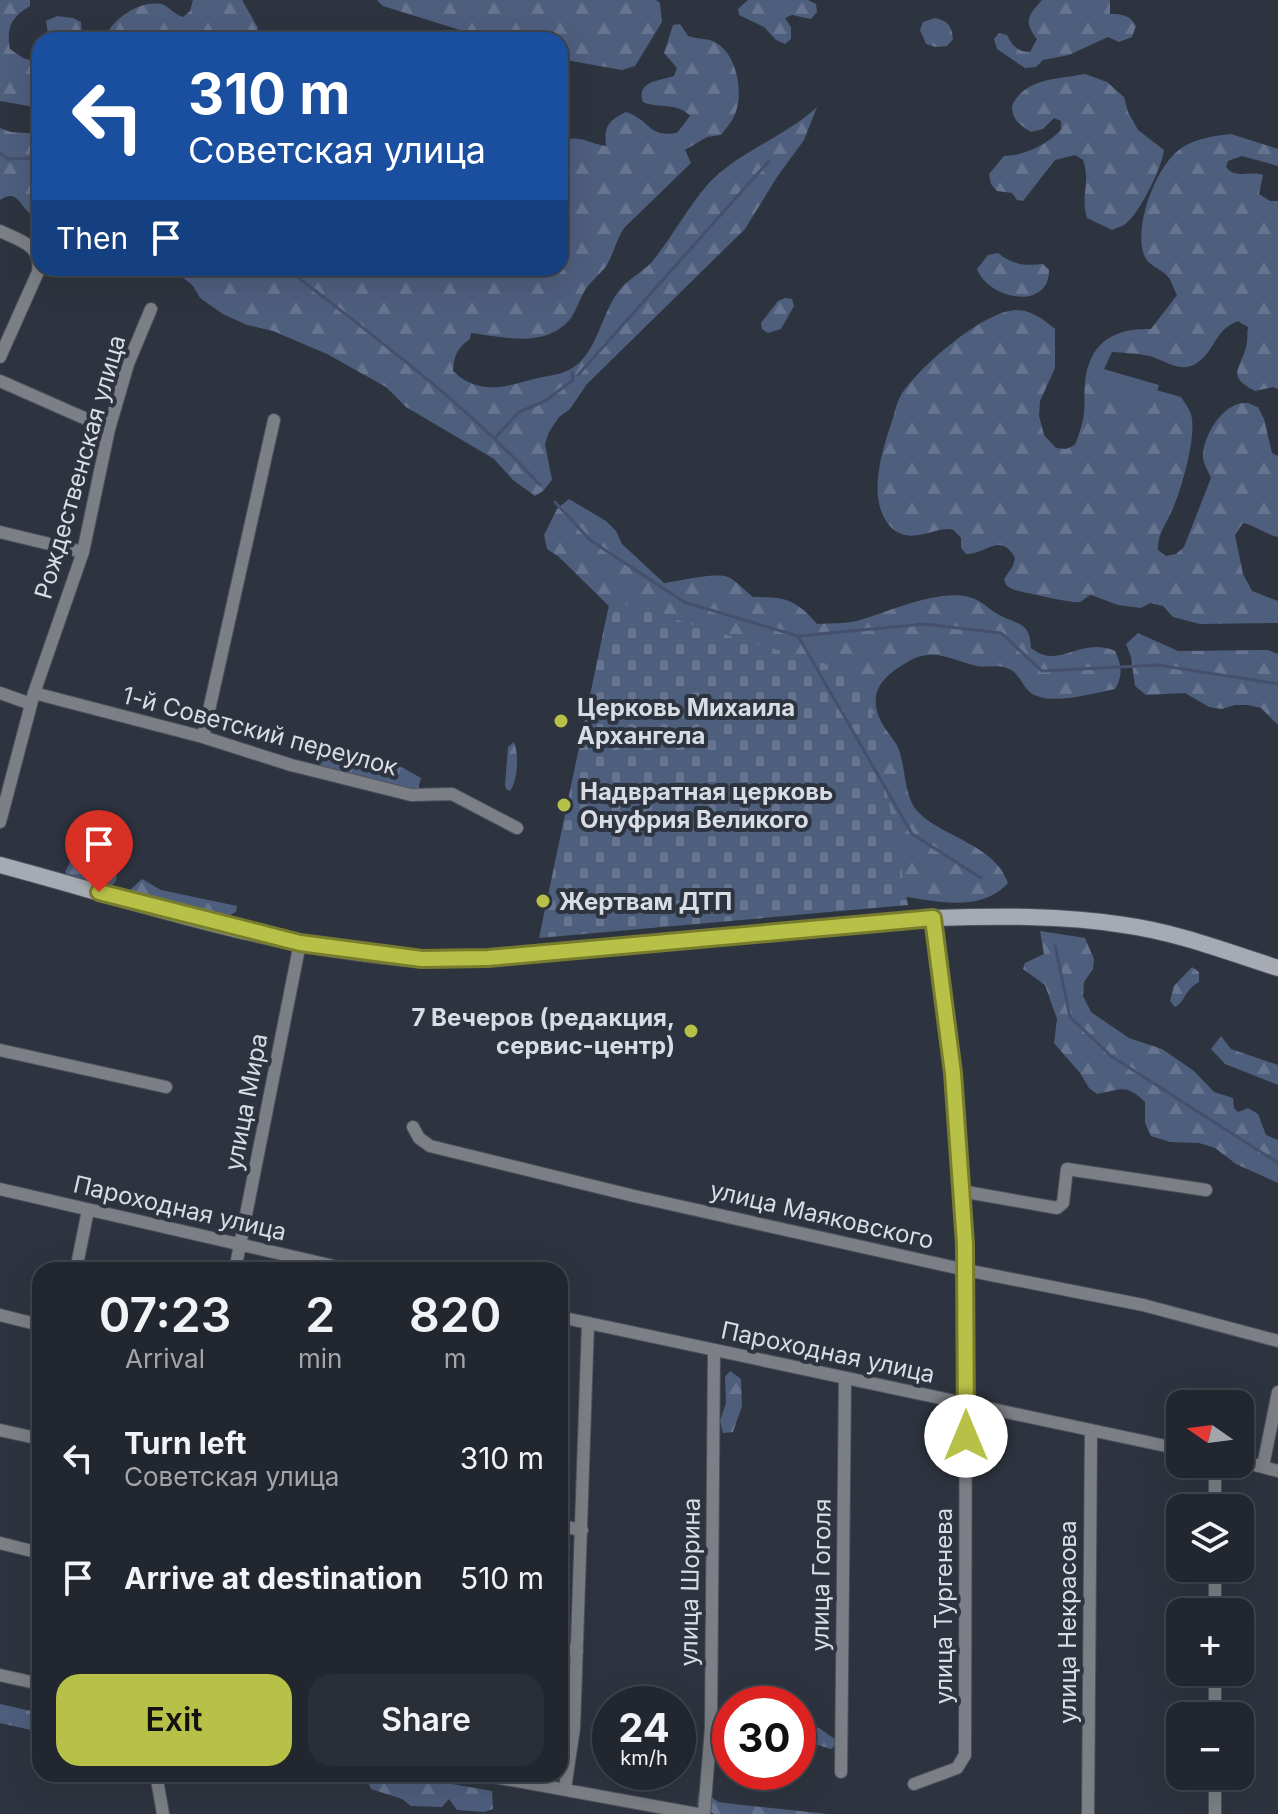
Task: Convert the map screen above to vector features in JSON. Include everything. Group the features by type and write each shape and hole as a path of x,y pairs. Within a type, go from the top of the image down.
{"street":[{"path":"0,231 32,247"},
{"path":"0,357 36,276"},
{"name":"Рождественская улица","path":"0,822 32,699 83,552 109,429 128,364 151,309"},
{"path":"0,381 109,429"},
{"path":"203,737 274,420"},
{"path":"0,532 83,552"},
{"name":"1-й Советский переулок","path":"0,693 203,737 291,765 411,795 452,794 517,828"},
{"path":"0,865 300,943 422,959 488,958 933,918 1039,917 1125,925 1166,934 1278,968"},
{"name":"улица Тургенева","path":"914,1784 957,1768 965,1755 966,1270 953,1073 933,918"},
{"name":"улица Мира","path":"237,1262 300,943"},
{"path":"0,1050 166,1087"},
{"name":"улица Маяковского","path":"413,1127 419,1138 430,1146 634,1196 966,1270 1143,1305 1278,1341"},
{"path":"961,1191 1057,1208 1063,1203 1067,1169 1206,1190"},
{"name":"Пароходная улица","path":"0,1189 315,1262"},
{"path":"78,1262 88,1210"},
{"path":"0,1315 32,1323"},
{"name":"Пароходная улица","path":"568,1319 1166,1446"},
{"path":"568,1769 574,1728 588,1323"},
{"name":"улица Шорина","path":"704,1814 711,1728 714,1350"},
{"name":"улица Гоголя","path":"841,1772 845,1378"},
{"path":"1263,1466 1278,1392"},
{"path":"0,1430 32,1436"},
{"name":"улица Некрасова","path":"1088,1814 1091,1430"},
{"path":"1254,1464 1278,1471"},
{"path":"568,1527 582,1530"},
{"path":"0,1543 32,1551"},
{"path":"568,1649 577,1651"},
{"path":"0,1675 32,1682"},
{"path":"157,1782 163,1814"},
{"path":"524,1782 693,1814"},
{"path":"565,1789 566,1782"},
{"path":"1215,1790 1215,1814"}],"green space":[{"path":"0,0 30,0 30,6 18,14 11,24 9,42 10,49 32,60 32,107 0,101"},
{"path":"193,0 242,0 257,32 109,32 119,19 144,5 162,4 183,17 190,11"},
{"path":"377,0 656,0 660,3 662,22 635,66 622,70 568,60 568,32 466,32 383,6"},
{"path":"748,0 808,0 816,4 817,12 811,19 792,15 785,18 791,27 791,39 785,44 776,40 764,27 739,15 738,9"},
{"path":"1042,0 1110,0 1110,14 1125,16 1136,26 1132,37 1119,42 1108,37 1069,55 1043,60 1036,67 1025,68 997,49 994,39 999,33 1007,35 1016,48 1030,52 1037,39 1030,28 1029,19"},
{"path":"57,16 73,18 81,22 82,32 48,32 46,21"},
{"path":"935,18 950,27 953,39 947,46 926,44 920,30 923,22"},
{"path":"680,24 688,36 714,42 730,57 739,86 738,105 732,120 721,135 707,137 685,150 691,163 625,227 607,265 585,290 571,318 561,328 524,339 471,333 454,361 453,371 463,379 484,387 505,386 559,374 574,367 590,349 616,295 655,258 708,184 734,162 817,107 804,140 745,229 587,384 570,409 559,417 545,444 552,480 535,496 513,480 494,459 406,407 386,387 327,354 223,314 200,298 193,286 181,276 568,276 568,140 579,139 606,146 608,125 626,112 655,131 677,133 690,116 674,107 643,102 642,95 650,83 674,76 677,68 664,53 673,25"},
{"path":"1085,74 1107,82 1124,97 1138,130 1164,150 1143,202 1130,220 1112,230 1087,218 1085,168 1083,160 1075,155 1055,160 1023,201 1017,200 1012,193 997,191 991,184 989,174 1004,156 1035,148 1061,129 1061,121 1054,118 1043,129 1031,132 1023,127 1012,111 1018,97 1043,81"},
{"path":"0,128 32,133 32,215 12,196 0,200"},
{"path":"1231,134 1278,149 1278,166 1242,156 1228,161 1226,167 1234,173 1263,175 1259,194 1270,201 1278,201 1278,389 1273,387 1255,391 1240,381 1237,371 1247,345 1248,327 1238,321 1221,333 1203,358 1188,367 1174,366 1144,355 1112,352 1104,369 1117,379 1181,397 1191,414 1192,435 1184,475 1158,544 1158,550 1166,556 1176,554 1184,547 1211,478 1203,457 1211,429 1230,407 1246,403 1258,407 1272,453 1278,456 1278,537 1243,523 1235,535 1243,574 1252,591 1278,601 1278,623 1200,624 1173,617 1163,606 1150,603 1141,608 1118,605 1091,595 1076,602 1024,592 1006,584 1004,579 1015,558 1004,546 992,546 966,554 961,548 961,538 953,530 914,536 897,532 882,514 879,472 897,404 910,384 936,356 987,319 1017,310 1028,312 1055,329 1055,368 1040,401 1039,416 1044,435 1056,448 1066,449 1075,445 1084,415 1086,375 1094,352 1118,334 1151,329 1177,295 1169,278 1146,259 1142,247 1146,207 1158,178 1165,165 1183,147 1200,139"},
{"path":"998,253 1019,264 1043,264 1049,270 1046,283 1039,292 1029,296 1005,294 993,288 977,269 988,255"},
{"path":"792,299 794,306 781,329 768,333 762,329 761,323 778,301"},
{"path":"1100,368 1159,385 1152,408 1093,391"},
{"path":"569,499 606,521 616,531 622,544 664,583 706,576 728,577 753,597 782,599 796,604 817,624 855,621 929,598 957,595 978,600 1023,626 1029,634 1031,648 1041,654 1061,655 1091,647 1115,651 1121,670 1115,689 1076,697 1054,699 1037,696 1012,670 1000,666 977,666 937,655 913,659 880,685 876,702 878,713 899,750 914,807 930,822 981,851 1002,870 1008,883 997,892 971,902 900,896 559,557 547,549 544,535 557,509"},
{"path":"610,600 865,676 908,905 539,938"},
{"path":"1138,633 1178,651 1268,650 1278,654 1278,725 1261,708 1248,705 1222,709 1209,707 1185,693 1146,695 1135,686 1126,644"},
{"path":"514,742 517,767 510,791 505,785 508,747"},
{"path":"356,754 389,760 421,778 418,789 410,791 319,768 320,763 332,755"},
{"path":"70,862 95,873 117,875 116,881 111,886 70,878 65,872"},
{"path":"142,879 161,890 237,906 236,912 225,918 136,895 130,890"},
{"path":"1040,931 1085,938 1094,959 1093,969 1084,982 1083,996 1091,1012 1129,1038 1162,1049 1194,1071 1214,1092 1233,1098 1234,1108 1238,1112 1248,1108 1258,1114 1266,1135 1278,1140 1278,1183 1236,1164 1215,1148 1151,1136 1145,1123 1145,1102 1133,1092 1123,1089 1097,1094 1089,1088 1054,1043 1057,1019 1045,985 1023,969 1025,963 1044,954"},
{"path":"1192,967 1199,972 1199,982 1175,1007 1170,1001 1174,986"},
{"path":"1221,1036 1231,1049 1278,1065 1278,1085 1225,1064 1211,1049"},
{"path":"730,1371 741,1379 742,1406 733,1432 723,1433 720,1421 726,1403 725,1377"},
{"path":"0,1704 32,1711 32,1730 0,1723"},
{"path":"816,1727 839,1742 831,1749 816,1744"},
{"path":"368,1782 441,1782 492,1791 493,1809 484,1812 457,1810 449,1799 442,1807 411,1806 402,1799 371,1789"},
{"path":"698,1794 709,1795 718,1802 828,1814 714,1814 697,1805"}],"waterway":[{"path":"0,153 8,159 32,158"},
{"path":"578,375 769,161"},
{"path":"296,276 449,398 540,485"},
{"path":"495,438 519,412 545,401 573,380 572,372"},
{"path":"555,502 590,540 684,602 798,636 924,624 1001,633 1042,671 1158,665 1278,684"},
{"path":"798,636 912,834 981,878"},
{"path":"1055,945 1070,1017 1111,1056 1278,1163"}],"place":[{"name":"Церковь Михаила Архангела","path":"561,721"},
{"name":"Надвратная церковь Онуфрия Великого","path":"564,805"},
{"name":"Жертвам ДТП","path":"543,901"},
{"name":"7 Вечеров (редакция, сервис-центр)","path":"691,1031"}],"route":[{"path":"99,892 300,943 422,959 488,958 933,918 953,1073 965,1244 966,1436"}]}
